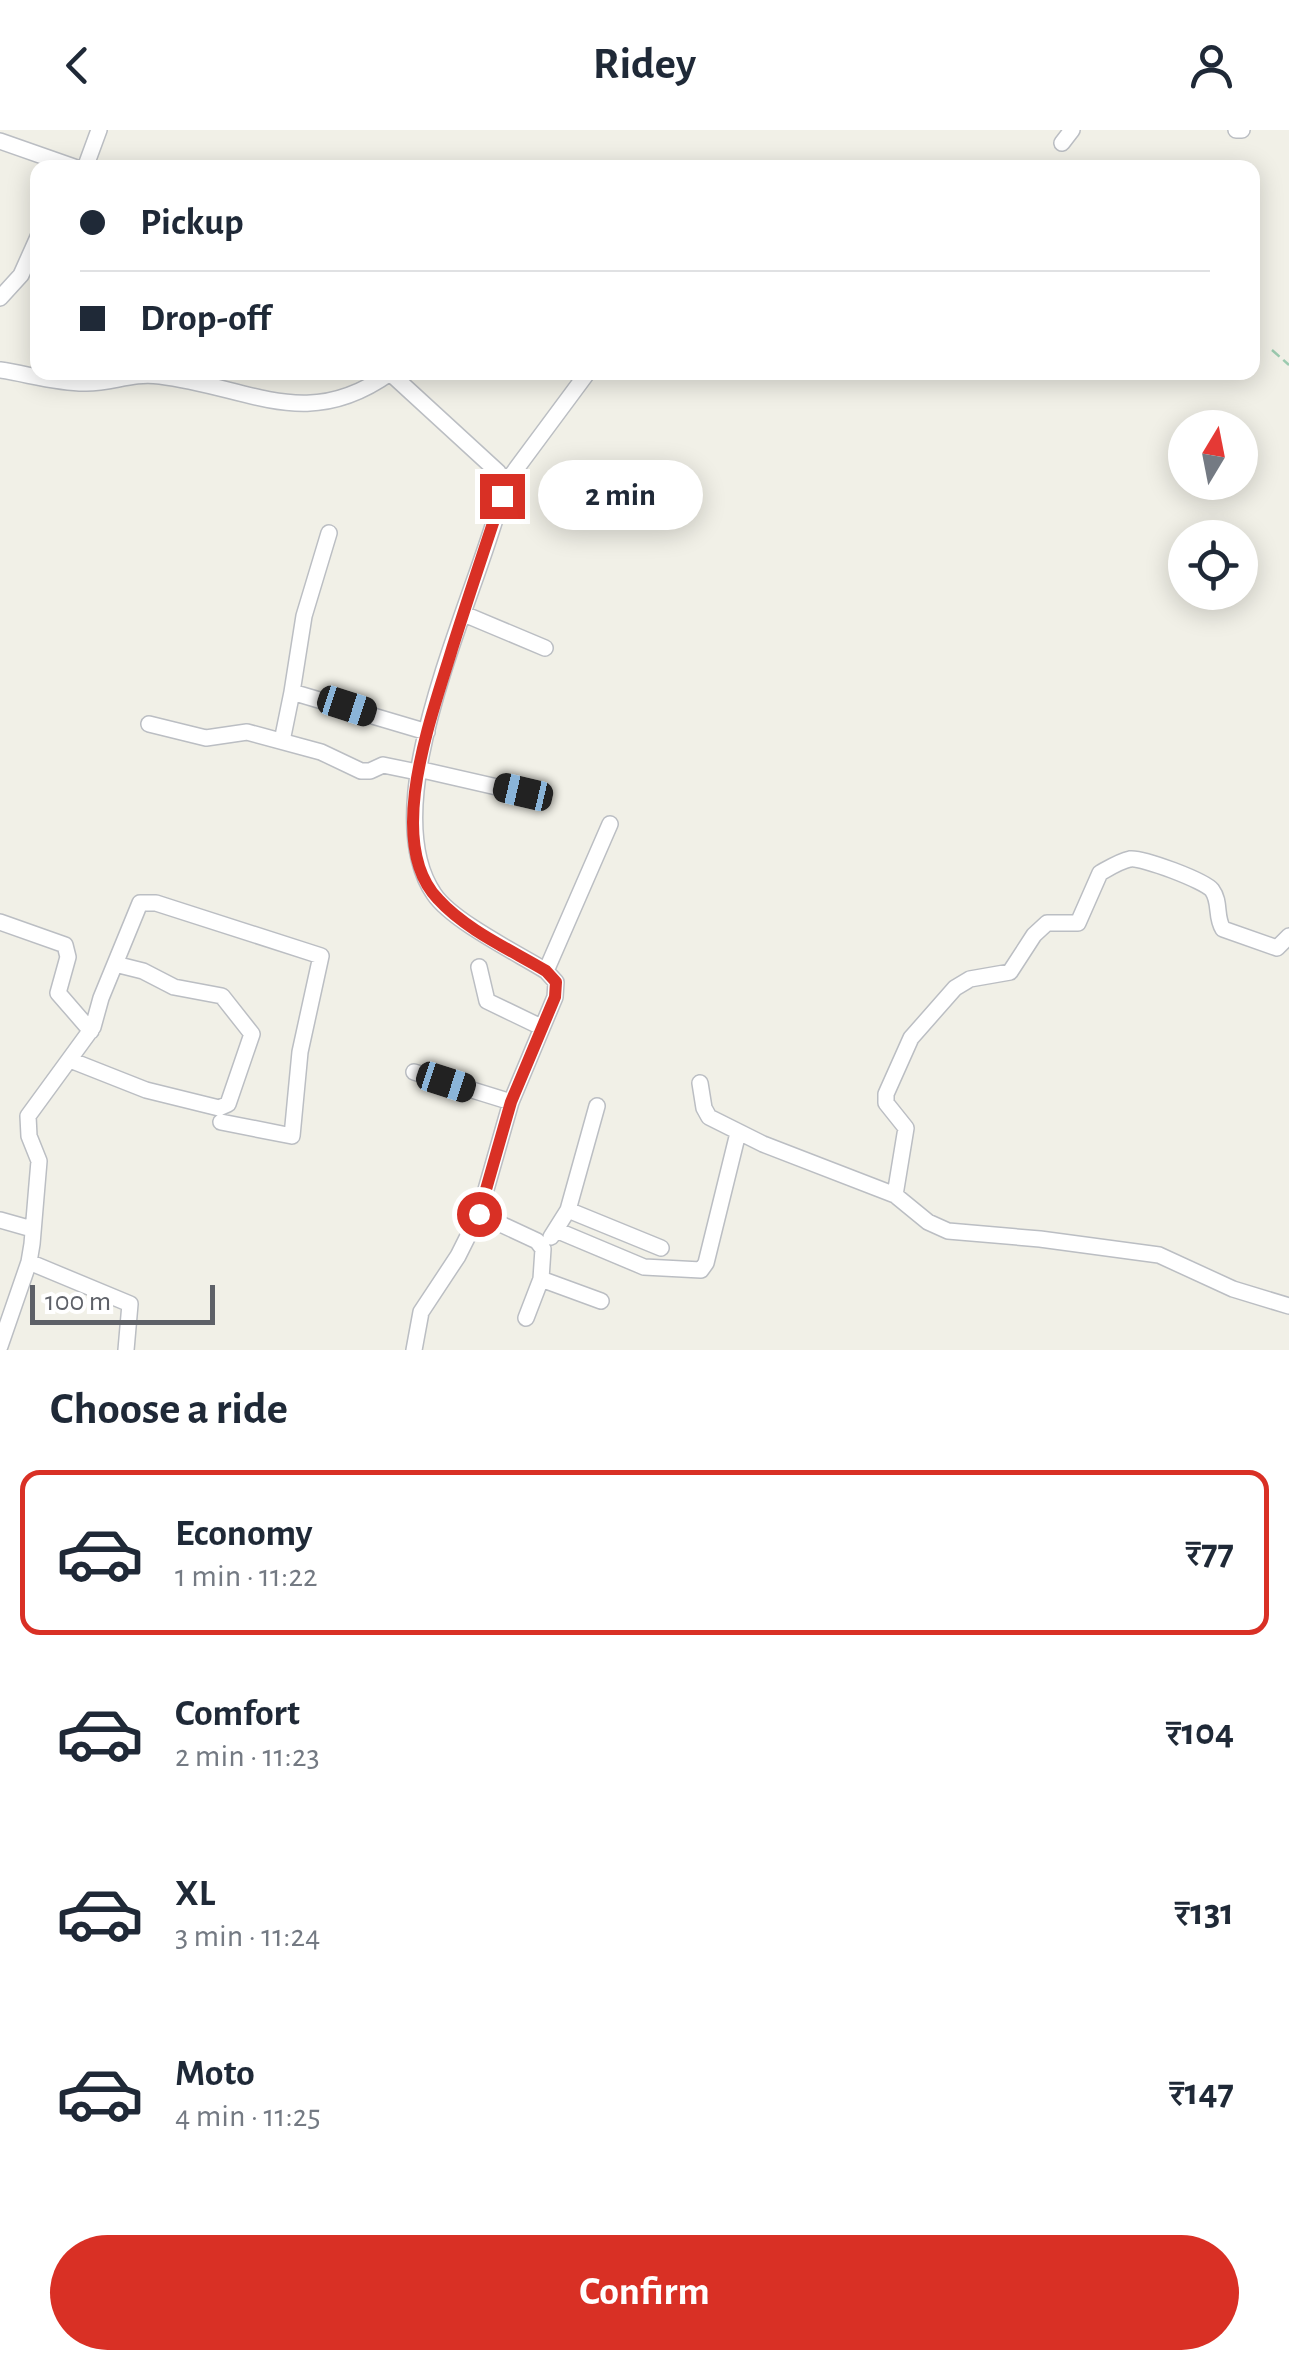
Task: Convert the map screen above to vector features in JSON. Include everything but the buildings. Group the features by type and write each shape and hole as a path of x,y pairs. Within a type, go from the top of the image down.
{"street":[{"path":"81,160 99,130"},
{"path":"0,141 62,160"},
{"path":"0,298 14,286 30,253"},
{"path":"0,370 30,375"},
{"path":"62,380 81,383 108,380"},
{"path":"185,380 281,403 308,404 354,396 378,380"},
{"path":"397,380 498,472 505,484"},
{"path":"414,1350 421,1312 458,1256 479,1214 511,1102 555,997 556,982 546,971 459,917 436,898 418,860 414,826 418,770 426,732 505,484 582,380"},
{"path":"282,740 304,616 329,533"},
{"path":"464,614 546,648"},
{"path":"292,692 426,732"},
{"path":"149,724 206,738 240,732 322,752 366,772 383,765 523,792"},
{"path":"546,971 610,824"},
{"path":"895,1195 906,1128 886,1103 886,1094 911,1038 962,982 1010,972 1034,935 1047,923 1078,922 1100,872 1126,860 1142,860 1207,885 1216,899 1219,924 1224,928 1276,948 1289,936"},
{"path":"0,1346 3,1327 29,1262 39,1161 29,1136 28,1116 91,1031 136,910 147,901 321,956 300,1052 292,1136 220,1122"},
{"path":"0,922 66,945 68,957 58,993 91,1031"},
{"path":"70,1060 146,1090 220,1108 228,1104 252,1034 230,1002 222,996 174,986 143,971 115,964"},
{"path":"479,967 487,1002 540,1027"},
{"path":"414,1072 511,1102"},
{"path":"700,1083 704,1108 710,1117 738,1133 895,1195 928,1222 948,1231 1144,1251 1175,1261 1232,1289 1289,1306"},
{"path":"526,1318 542,1279 543,1249 568,1210 597,1106"},
{"path":"556,1230 644,1267 701,1270 706,1263 738,1133"},
{"path":"568,1210 661,1248"},
{"path":"479,1214 537,1241 543,1249"},
{"path":"0,1220 32,1229"},
{"path":"29,1262 130,1304 126,1350"},
{"path":"542,1279 602,1300"}],"path":[{"path":"1272,350 1289,365"}],"route":[{"path":"479,1214 511,1102 555,997 556,982 546,971 459,917 436,898 418,860 414,792 426,732 502,496"}]}
